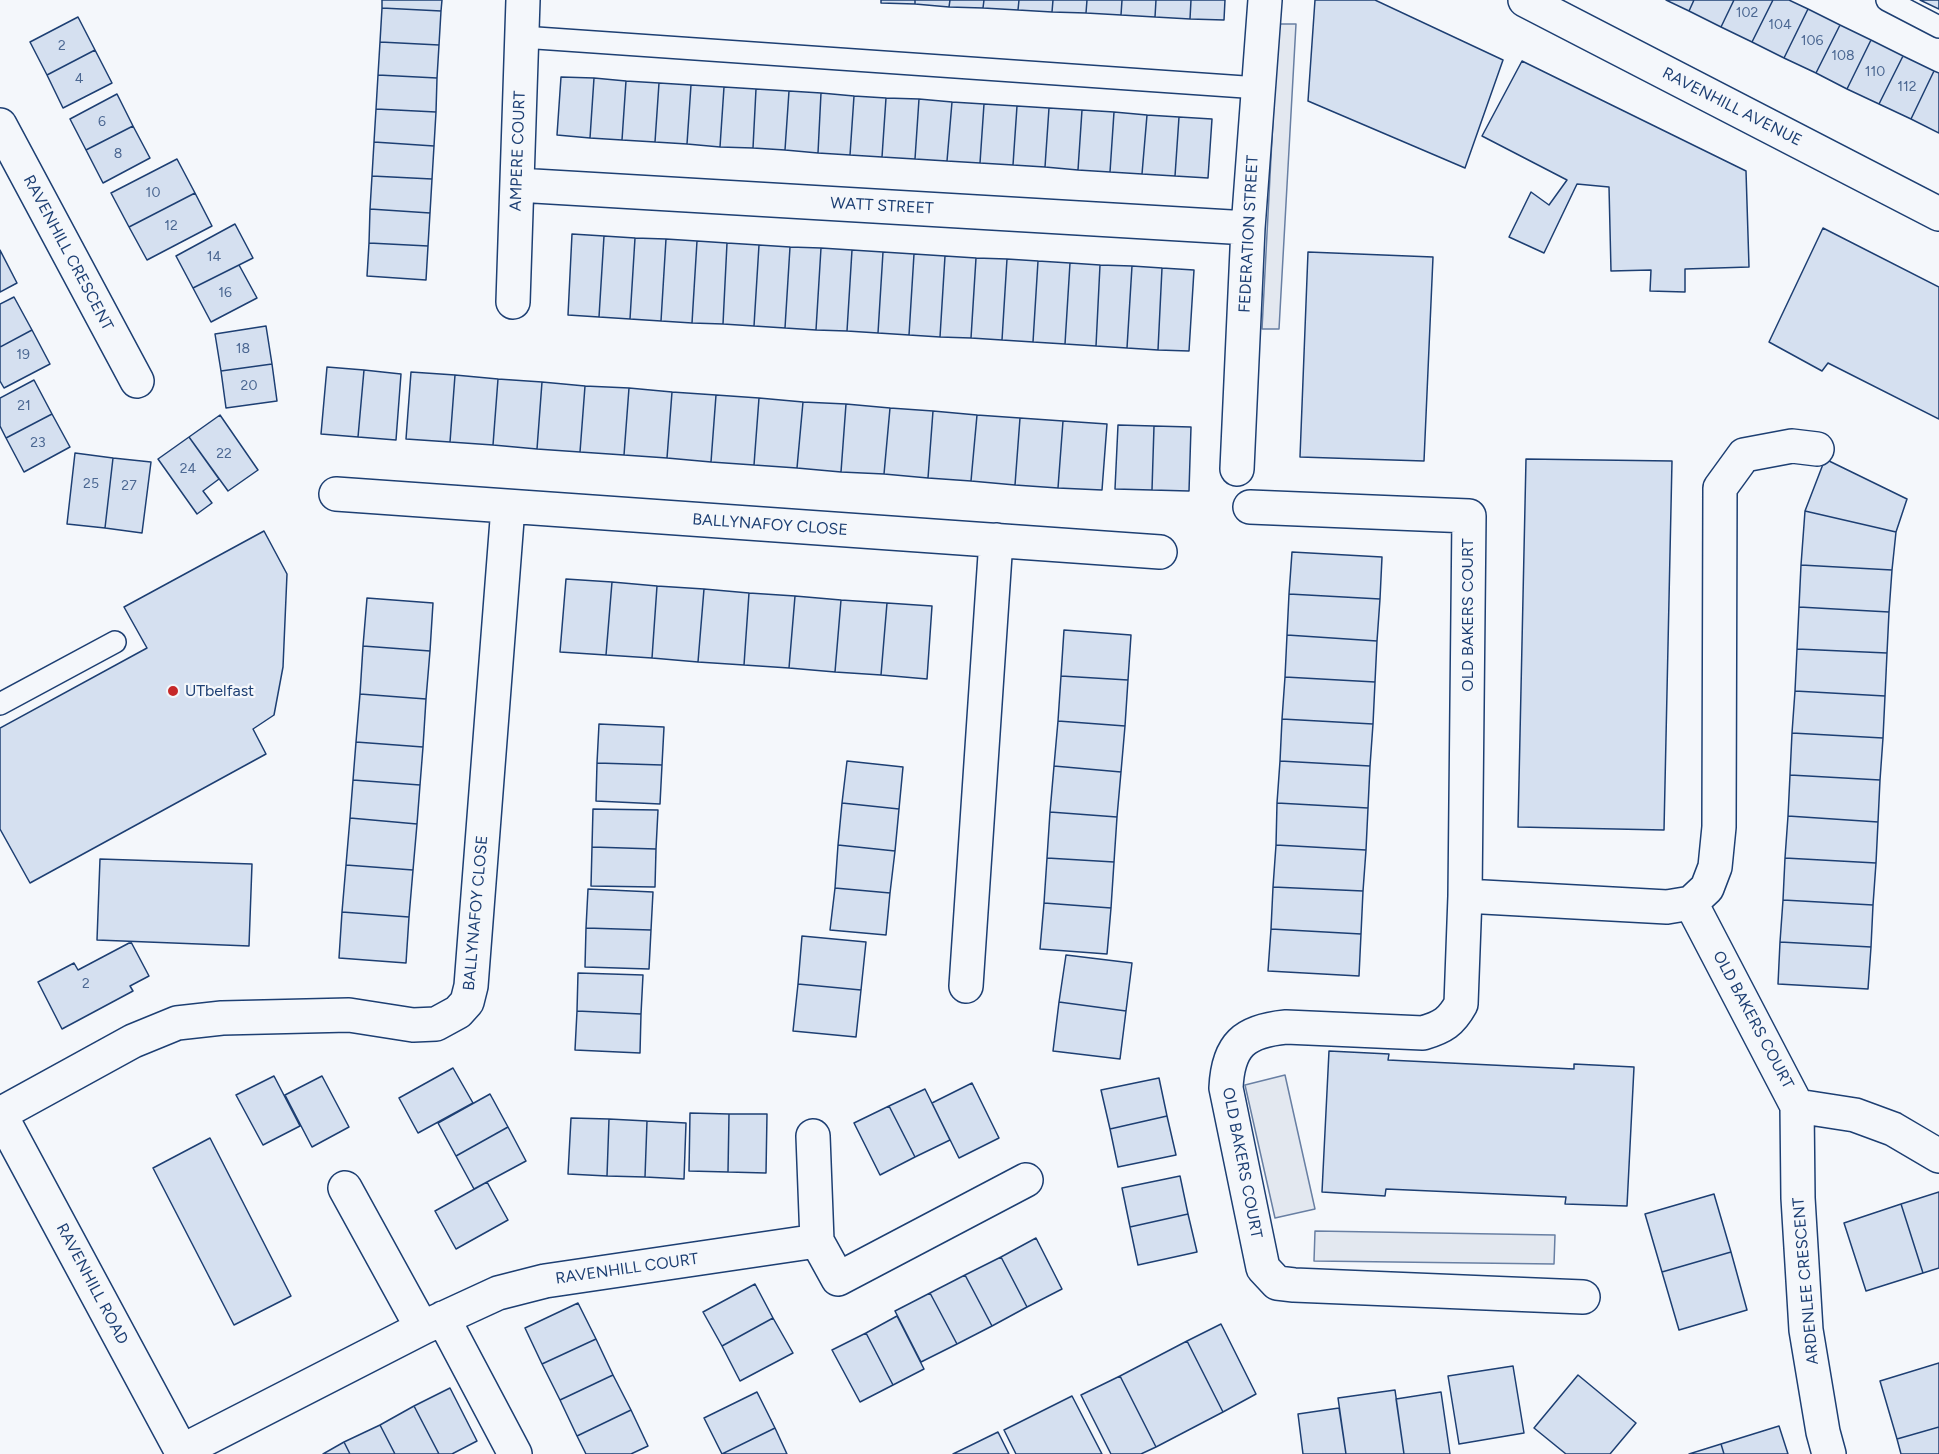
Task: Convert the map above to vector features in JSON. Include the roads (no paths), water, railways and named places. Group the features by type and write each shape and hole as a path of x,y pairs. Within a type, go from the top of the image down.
{"street":[{"name":"AMPERE COURT","path":"513,302 523,0"},
{"name":"FEDERATION STREET","path":"1237,469 1248,228 1265,0"},
{"name":"RAVENHILL AVENUE","path":"1526,0 1939,214"},
{"name":"RAVENHILL CRESCENT","path":"0,125 137,381"},
{"name":"WATT STREET","path":"517,185 1248,228"},
{"path":"1465,896 1667,907 1691,903 1707,888 1715,867 1719,827 1720,488 1744,455 1792,446 1817,449"},
{"name":"BALLYNAFOY CLOSE","path":"336,494 1160,552"},
{"name":"BALLYNAFOY CLOSE","path":"0,1114 133,1041 177,1023 222,1018 349,1015 413,1025 436,1024 458,1012 467,1002 471,986 508,507"},
{"name":"OLD BAKERS COURT","path":"1250,507 1469,516 1465,896 1461,1004 1454,1018 1439,1028 1423,1034 1286,1027 1264,1029 1245,1038 1233,1053 1227,1069 1226,1088 1263,1268 1277,1283 1294,1285 1583,1297"},
{"path":"966,986 996,540"},
{"name":"OLD BAKERS COURT","path":"1691,903 1797,1106"},
{"path":"1797,1106 1855,1114 1893,1128 1939,1156"},
{"name":"ARDENLEE CRESCENT","path":"1797,1106 1798,1198 1806,1330 1823,1432 1829,1454"},
{"name":"RAVENHILL ROAD","path":"0,1114 183,1453"},
{"path":"813,1136 817,1240 838,1279 1026,1180"},
{"path":"345,1188 515,1454"},
{"name":"RAVENHILL COURT","path":"183,1453 432,1322 498,1293 545,1281 817,1240"}],"lane":[{"path":"1887,0 1939,27"},
{"path":"522,37 1259,88"},
{"path":"0,704 115,642"}],"place":[{"name":"UTbelfast","path":"173,691"}]}
